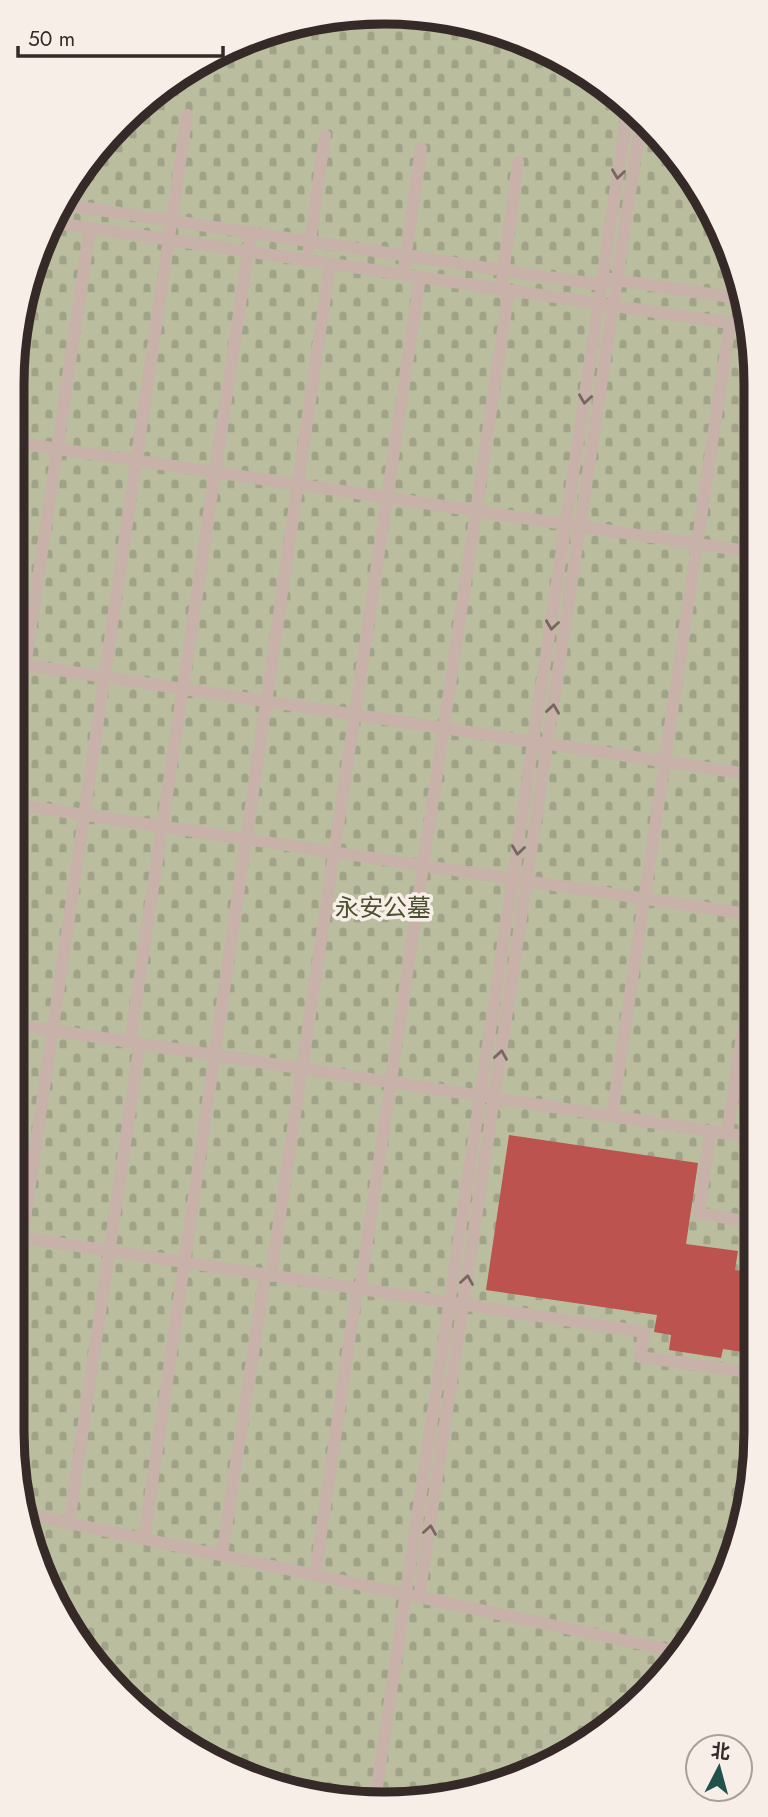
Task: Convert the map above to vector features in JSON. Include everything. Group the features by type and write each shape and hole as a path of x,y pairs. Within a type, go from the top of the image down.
{"lane":[{"path":"24,1197 53,1030 187,115"},
{"path":"376,1792 413,1596 488,1097 514,879 626,119"},
{"path":"488,1097 527,881 639,131"},
{"path":"307,260 326,135"},
{"path":"403,275 421,148"},
{"path":"319,1575 475,511 505,289 503,270 517,162"},
{"path":"72,206 503,270 617,281 733,298"},
{"path":"63,224 738,324"},
{"path":"24,636 58,449 90,228"},
{"path":"69,1523 109,1251 163,826 251,232"},
{"path":"144,1539 330,264"},
{"path":"222,1555 302,1069 420,277"},
{"path":"612,1116 730,323"},
{"path":"24,444 744,551"},
{"path":"24,665 744,773"},
{"path":"24,806 744,914"},
{"path":"727,1134 744,1023"},
{"path":"24,1026 744,1136"},
{"path":"710,1132 699,1213 744,1221"},
{"path":"24,1238 644,1332 640,1357 744,1371"},
{"path":"34,1516 670,1650"}],"green space":[{"name":"永安公墓","path":"360,25 408,25 454,31 500,44 543,62 584,85 621,114 654,147 683,184 706,225 724,268 737,314 744,384 744,1433 737,1503 724,1549 695,1613 669,1652 621,1703 564,1744 522,1765 454,1786 408,1792 360,1792 314,1786 246,1765 204,1744 165,1718 114,1670 85,1633 52,1571 31,1503 25,1457 24,384 31,314 44,268 73,204 114,147 165,99 225,62 291,37"}],"building":[{"path":"509,1135 698,1163 686,1244 738,1251 735,1270 744,1271 744,1352 723,1349 721,1358 669,1350 671,1335 654,1332 657,1315 486,1290"}]}
